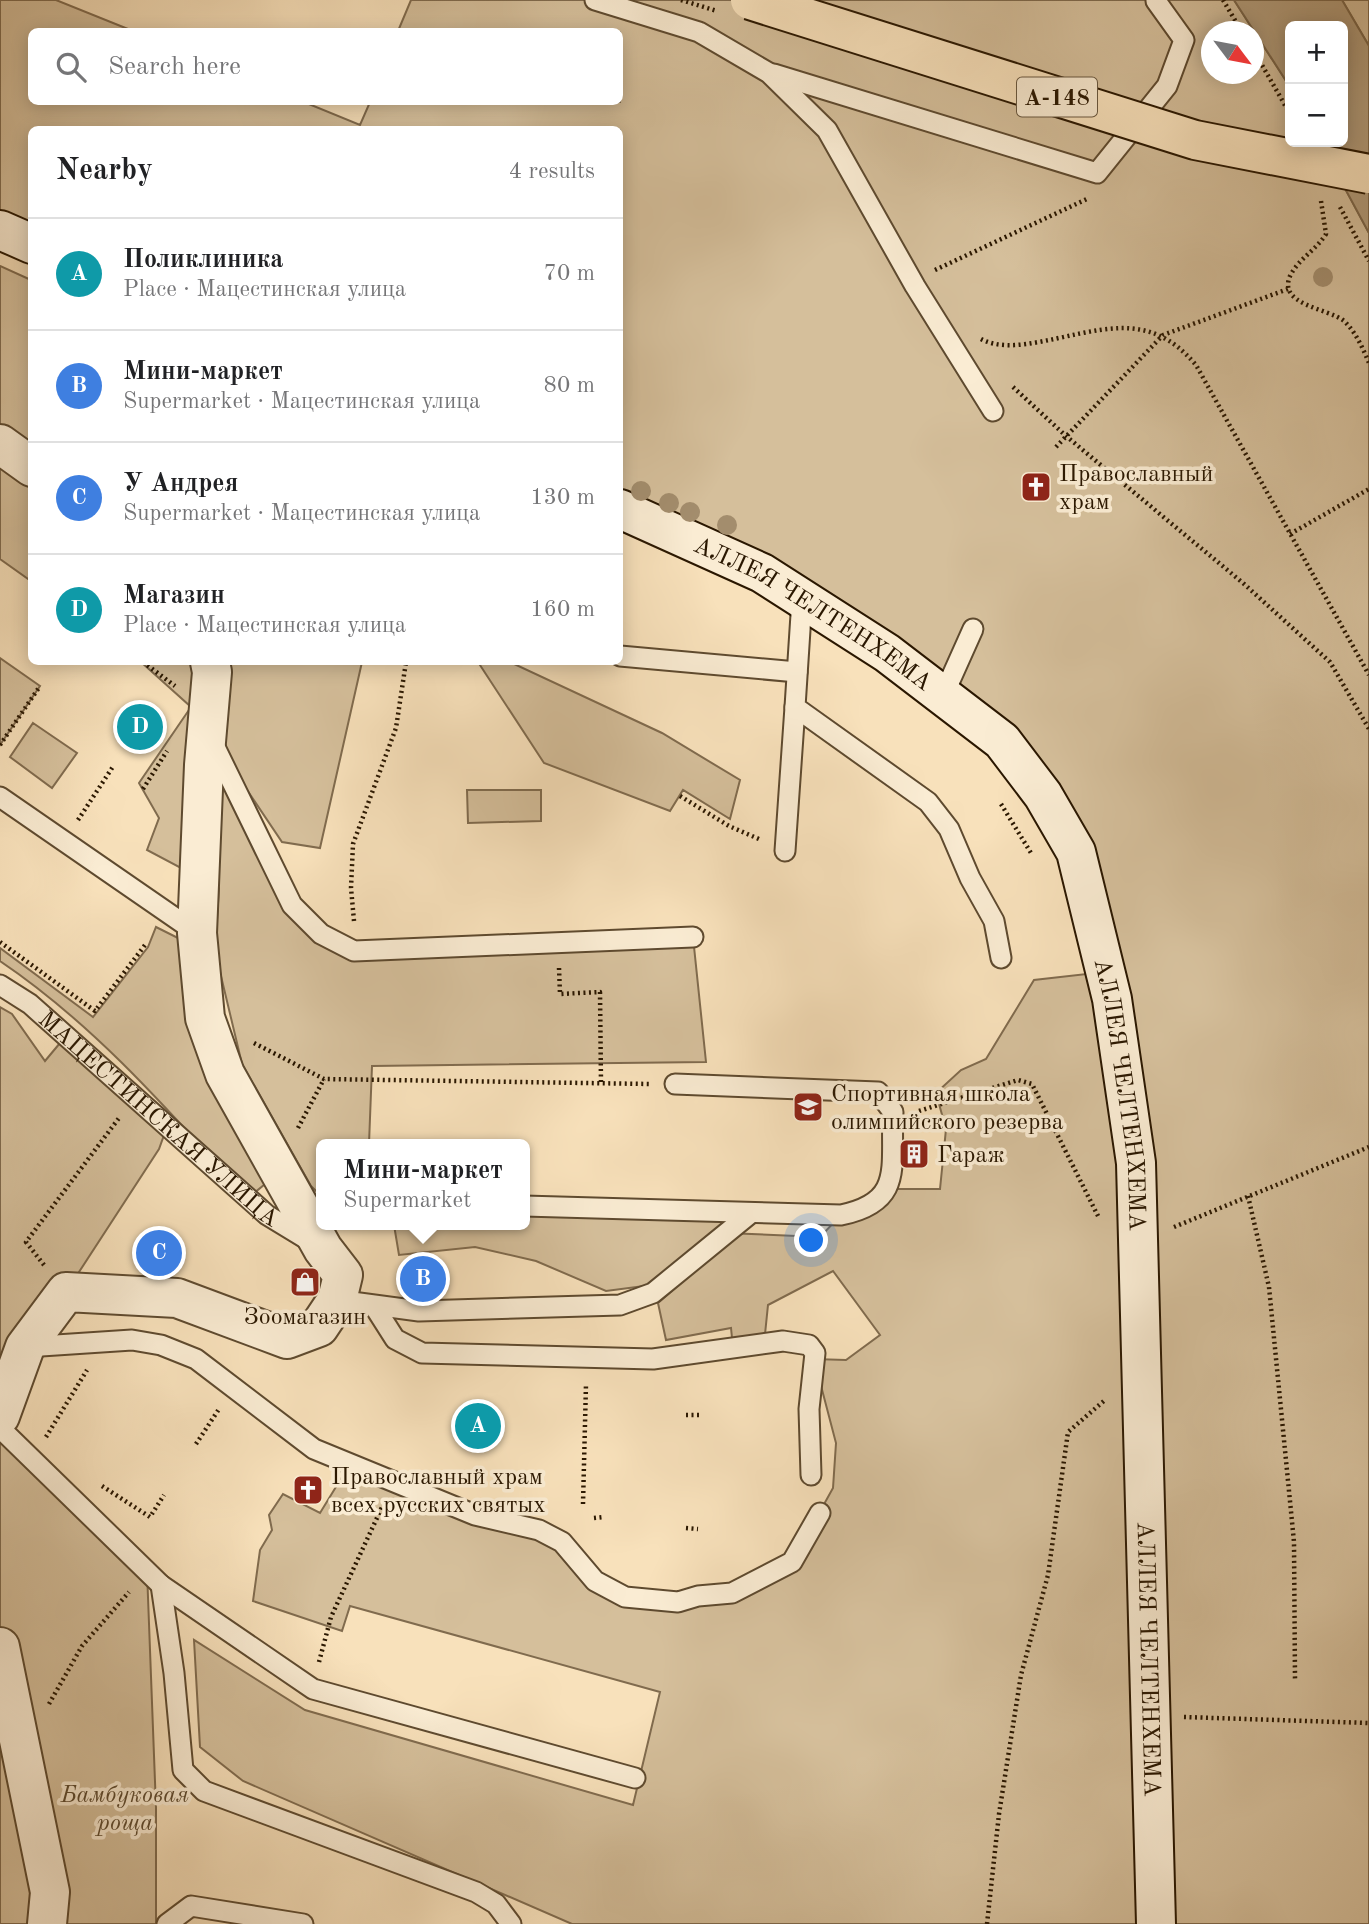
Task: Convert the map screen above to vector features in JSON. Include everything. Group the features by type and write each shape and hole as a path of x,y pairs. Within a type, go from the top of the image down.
{"highway":[{"name":"А-148","path":"750,0 1195,140 1369,174"}],"main road":[{"path":"0,230 28,242"},
{"path":"0,444 28,464"},
{"name":"АЛЛЕЯ ЧЕЛТЕНХЕМА","path":"623,510 762,573 887,653 1002,741 1043,794 1076,852 1112,999 1136,1163 1156,1924"},
{"name":"МАЦЕСТИНСКАЯ УЛИЦА","path":"211,665 197,933 205,1018 225,1074 323,1249 343,1275 337,1300"},
{"path":"0,1416 25,1347 66,1293 177,1298 287,1339 319,1327 337,1300"},
{"path":"0,1647 50,1892 47,1924"}],"lane":[{"path":"595,0 699,32 769,73 1097,173 1167,86 1184,40 1156,1"},
{"path":"769,73 827,131 915,286 993,411"},
{"path":"785,851 802,599"},
{"path":"943,696 973,629"},
{"path":"623,656 797,672"},
{"path":"795,707 928,802 949,829 970,878 994,921 1001,958"},
{"path":"207,731 292,905 321,934 354,951 692,937"},
{"path":"0,797 197,933"},
{"name":"МАЦЕСТИНСКАЯ УЛИЦА","path":"0,985 30,1004 267,1215 323,1249"},
{"path":"530,1206 841,1216 862,1211 878,1202 889,1189 893,1112 878,1092 675,1084"},
{"path":"337,1300 419,1311 620,1305 653,1293 751,1213"},
{"path":"374,1306 395,1339 422,1353 653,1359 783,1341 809,1345 815,1353 808,1409 811,1475"},
{"path":"25,1347 132,1340 161,1345 196,1359 314,1449 475,1515 538,1530 562,1542 595,1581 625,1597 678,1602 698,1596 732,1593 792,1562 820,1513"},
{"path":"0,1428 154,1578 313,1689 635,1778"},
{"path":"154,1578 174,1673 183,1770 204,1791 476,1892 496,1904 511,1924"},
{"path":"167,1924 191,1906 303,1924"}],"path":[{"path":"1223,0 1235,21"},
{"path":"1264,68 1285,105"},
{"path":"1280,96 1285,108"},
{"path":"926,275 1090,198 1099,190"},
{"path":"1321,199 1325,211 1326,234 1317,249 1298,262 1289,278 1288,289 1295,299 1331,312 1345,322 1369,363"},
{"path":"1056,447 1163,335 1288,289"},
{"path":"981,350 974,338 1015,346 1137,326 1163,335 1182,349 1196,365 1369,675"},
{"path":"1004,379 1066,436 1243,583 1330,662 1369,729"},
{"path":"1290,534 1369,489"},
{"path":"355,934 351,888 353,844 396,728 406,665"},
{"path":"0,746 40,686"},
{"path":"64,841 114,765"},
{"path":"680,796 729,826 785,851"},
{"path":"0,942 94,1011 145,945"},
{"path":"558,942 560,994 600,992 601,1083"},
{"path":"205,1018 324,1079 675,1084"},
{"path":"276,1168 324,1079"},
{"path":"908,1115 1018,1080 1031,1084 1100,1219"},
{"path":"26,1242 136,1097"},
{"path":"1169,1229 1369,1147"},
{"path":"1248,1196 1269,1287 1293,1528 1295,1679"},
{"path":"583,1504 587,1357"},
{"path":"40,1446 93,1360"},
{"path":"196,1444 218,1406 227,1411"},
{"path":"686,1415 701,1415"},
{"path":"987,1924 999,1814 1021,1675 1048,1575 1068,1432"},
{"path":"95,1482 150,1517 164,1494"},
{"path":"313,1689 331,1617 394,1482"},
{"path":"594,1518 603,1517"},
{"path":"686,1528 698,1529"},
{"path":"48,1706 82,1646 154,1578"},
{"path":"1174,1717 1369,1723"}],"green space":[{"path":"0,0 56,0 126,28 28,28 28,105 311,105 360,125 369,105 623,105 623,28 399,28 411,0 1234,0 1248,21 1201,21 1201,84 1264,84 1264,47 1285,79 1285,147 1323,147 1369,233 1369,1924 572,1924 243,1781 200,1747 194,1640 305,1710 633,1805 660,1692 350,1606 342,1631 253,1601 260,1550 272,1530 269,1515 283,1494 320,1513 350,1464 539,1530 595,1581 678,1602 792,1562 833,1488 836,1443 814,1359 846,1360 880,1335 833,1271 768,1305 764,1344 733,1348 731,1328 666,1340 658,1303 683,1281 606,1291 536,1261 475,1247 399,1255 395,1230 530,1230 530,1206 751,1213 727,1233 820,1237 841,1215 889,1189 940,1189 946,1129 936,1093 961,1070 986,1059 1034,980 1105,972 1076,852 1002,741 623,511 623,126 28,126 28,243 0,230"},
{"path":"1342,0 1369,0 1369,46"},
{"path":"0,266 28,279 28,579 0,559"},
{"path":"0,658 40,686 0,745"},
{"path":"144,665 361,665 320,848 282,842 198,717 292,905 354,951 693,937 706,1062 372,1066 369,1139 316,1139 316,1191 242,1064 215,951 219,888 147,850 159,818 139,783 191,707"},
{"path":"480,665 516,665 662,733 740,780 730,819 683,790 670,811 544,763"},
{"path":"33,723 77,753 52,788 10,757"},
{"path":"467,790 541,790 541,821 468,823"},
{"path":"156,927 184,941 270,1180 248,1198 161,1103 100,1042 35,986 0,961 0,948 93,1017 148,947"},
{"path":"0,1007 12,1014 45,1061 65,1037 168,1124 159,1149 66,1292 0,1416"},
{"name":"Бамбуковая роща","path":"0,1428 147,1571 156,1808 156,1924 0,1924"}],"shaded area":[{"path":"1234,0 1342,0 1369,46 1369,233 1323,147 1348,147 1348,21 1285,21 1285,79 1264,47 1264,21 1248,21"}],"place":[{"name":"Православный храм","path":"1036,487"},
{"name":"Магазин","path":"140,727"},
{"name":"Спортивная школа олимпийского резерва","path":"808,1107"},
{"name":"Гараж","path":"914,1154"},
{"name":"У Андрея","path":"159,1253"},
{"name":"Мини-маркет","path":"423,1279"},
{"name":"Зоомагазин","path":"305,1282"},
{"name":"Поликлиника","path":"478,1426"},
{"name":"Православный храм всех русских святых","path":"308,1490"}]}
